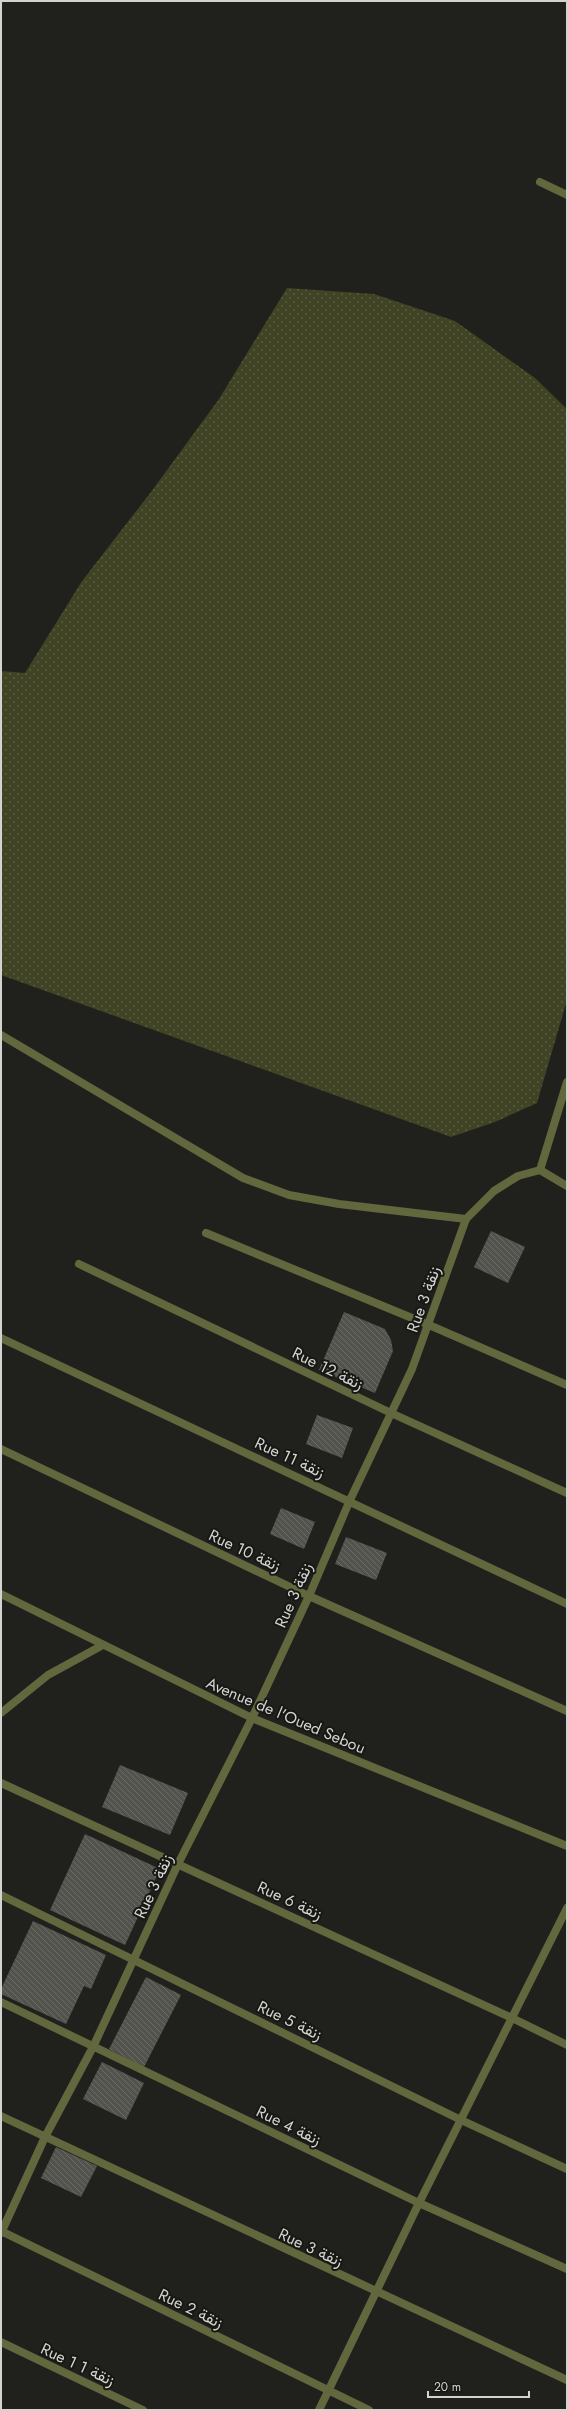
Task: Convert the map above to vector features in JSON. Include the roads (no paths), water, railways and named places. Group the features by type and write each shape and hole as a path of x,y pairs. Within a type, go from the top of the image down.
{"street":[{"path":"540,182 567,195"},
{"path":"1,1035 243,1178 289,1195 339,1204 466,1219"},
{"path":"567,1082 540,1170 567,1186"},
{"name":"Rue 3 زنقة","path":"1,2232 45,2137 93,2047 178,1864 252,1718 309,1596 350,1500 391,1413 429,1325 466,1219 494,1191 518,1176 540,1170"},
{"path":"206,1233 429,1325 567,1385"},
{"name":"Rue 12 زنقة","path":"79,1264 391,1413 567,1493"},
{"name":"Rue 11 زنقة","path":"1,1338 350,1500 567,1604"},
{"name":"Rue 10 زنقة","path":"1,1449 309,1596 567,1711"},
{"name":"Avenue de l'Oued Sebou","path":"1,1594 101,1646 252,1718 567,1846"},
{"path":"1,1713 48,1675 101,1646"},
{"name":"Rue 6 زنقة","path":"1,1783 512,2018 567,2045"},
{"name":"Rue 5 زنقة","path":"1,1895 135,1959 461,2120 567,2169"},
{"path":"319,2410 419,2203 567,1908"},
{"name":"Rue 4 زنقة","path":"1,2002 419,2203 567,2268"},
{"name":"Rue 3 زنقة","path":"1,2116 376,2293 567,2380"},
{"name":"Rue 2 زنقة","path":"1,2232 369,2410"},
{"name":"Rue 1 زنقة 1","path":"1,2342 143,2410"}]}
